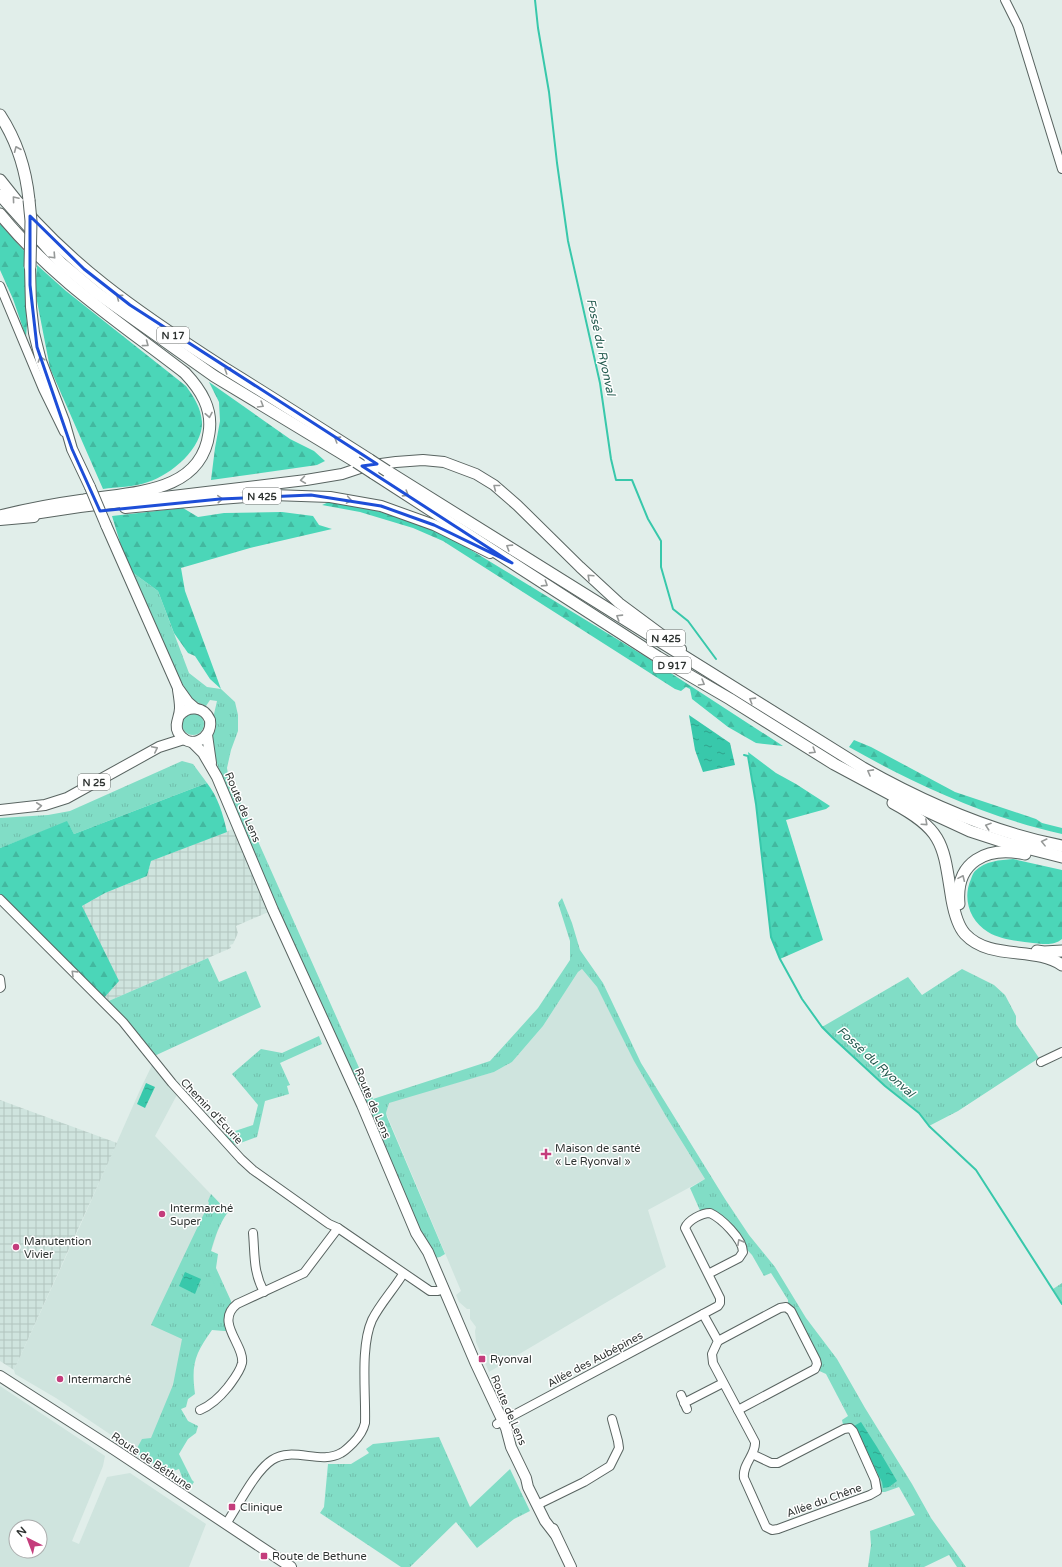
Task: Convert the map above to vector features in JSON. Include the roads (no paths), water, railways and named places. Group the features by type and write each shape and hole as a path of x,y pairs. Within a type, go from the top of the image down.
{"highway":[{"path":"0,115 20,155 27,185 31,221 30,267"},
{"name":"N 17","path":"0,180 24,209 66,253 89,274 130,306 192,348 370,460"},
{"name":"N 17","path":"0,195 61,263 97,293 214,376 356,462"},
{"path":"0,214 35,253 72,287 185,373 194,382 202,395 209,411 210,421 208,442 202,458 189,472 169,484 140,492 37,507 0,518"},
{"name":"D 917","path":"370,460 830,749 895,786 931,803 988,826 1025,838 1062,846"},
{"name":"D 917","path":"356,462 658,657 730,699 834,764 890,794 970,831 1007,843 1062,857"},
{"path":"834,764 850,778 916,816 934,833 939,840 946,861 954,910 960,926 969,937 990,948 1045,958 1062,965"},
{"path":"1062,863 1014,852 994,853 972,863 962,876 958,893 960,908 967,924 974,933 984,939 1004,945 1044,952 1062,951"}],"main road":[{"path":"30,267 30,296 37,347 64,421 72,449 178,688 188,702 195,708 205,712 210,720 210,728 207,736 212,767"},
{"name":"N 425","path":"0,518 306,480 342,474 366,466 396,462 423,460 444,462 476,474 494,485 517,505 619,603 654,630 691,655 711,674"},
{"name":"N 425","path":"0,518 80,514 220,499 289,495 330,497 381,506 434,525 512,563"},
{"path":"178,688 180,708 177,720 177,729 188,740 200,740 207,736"},
{"path":"179,716 186,710 195,708"},
{"name":"Route de Lens","path":"188,740 203,753 212,767 273,910 362,1105 416,1233 428,1252 441,1289 475,1362 500,1422 526,1478 534,1484 539,1503 571,1567"},
{"name":"N 25","path":"0,810 45,805 67,798 159,747 188,740"},
{"name":"Route de Béthune","path":"0,1376 116,1450 291,1567"}],"street":[{"path":"1005,0 1018,26 1062,169"},
{"path":"0,286 43,389 72,449"},
{"name":"Chemin d'Écurie","path":"0,900 123,1022 172,1084 241,1159 292,1198 430,1292 441,1289"},
{"path":"0,979 0,988"},
{"path":"1041,1062 1062,1052"},
{"path":"710,1213 735,1234 742,1244 743,1252 739,1258 708,1274 685,1228 689,1222 702,1215 710,1213"},
{"path":"200,1410 218,1400 236,1377 242,1363 241,1356 230,1331 229,1313 237,1304 304,1274 338,1228"},
{"path":"252,1233 255,1270 264,1292"},
{"path":"226,1524 262,1469 273,1459 288,1455 330,1457 340,1454 359,1438 364,1429 365,1423 364,1359 367,1335 373,1319 403,1274"},
{"name":"Allée des Aubépines","path":"500,1422 718,1306 721,1301 708,1274"},
{"path":"738,1410 817,1367 816,1360 791,1312 786,1308 780,1308 718,1341 713,1350 713,1363 755,1442 752,1454"},
{"path":"704,1314 718,1341"},
{"path":"684,1402 724,1383"},
{"path":"539,1503 584,1482 610,1466 619,1448 612,1420"},
{"name":"Allée du Chêne","path":"850,1428 856,1437 878,1488 876,1492 870,1496 778,1529 769,1529 764,1524 744,1478 744,1470 752,1454 771,1463 778,1463 844,1429 850,1428"}],"water":[{"path":"689,715 730,743 735,765 703,772 695,750"},
{"path":"146,1083 155,1087 145,1108 137,1104"},
{"path":"185,1272 201,1279 195,1294 179,1286"},
{"path":"861,1422 897,1481 889,1487 883,1488 882,1482 854,1426"}],"waterway":[{"name":"Fossé du Ryonval","path":"535,0 538,28 549,92 568,241 600,383 611,459 616,480 632,480 648,519 661,541 661,567 673,609 688,621 716,659"},
{"name":"Fossé du Ryonval","path":"744,755 748,756 756,804 771,937 780,959 802,999 822,1027 832,1037 885,1086 919,1113 929,1126 976,1170 1062,1304"}],"place":[{"name":"Maison de santé « Le Ryonval »","path":"546,1154"},
{"name":"Intermarché Super","path":"162,1214"},
{"name":"Manutention Vivier","path":"16,1247"},
{"name":"Ryonval","path":"482,1359"},
{"name":"Intermarché","path":"60,1379"},
{"name":"Clinique","path":"232,1507"},
{"name":"Route de Bethune","path":"264,1556"}]}
